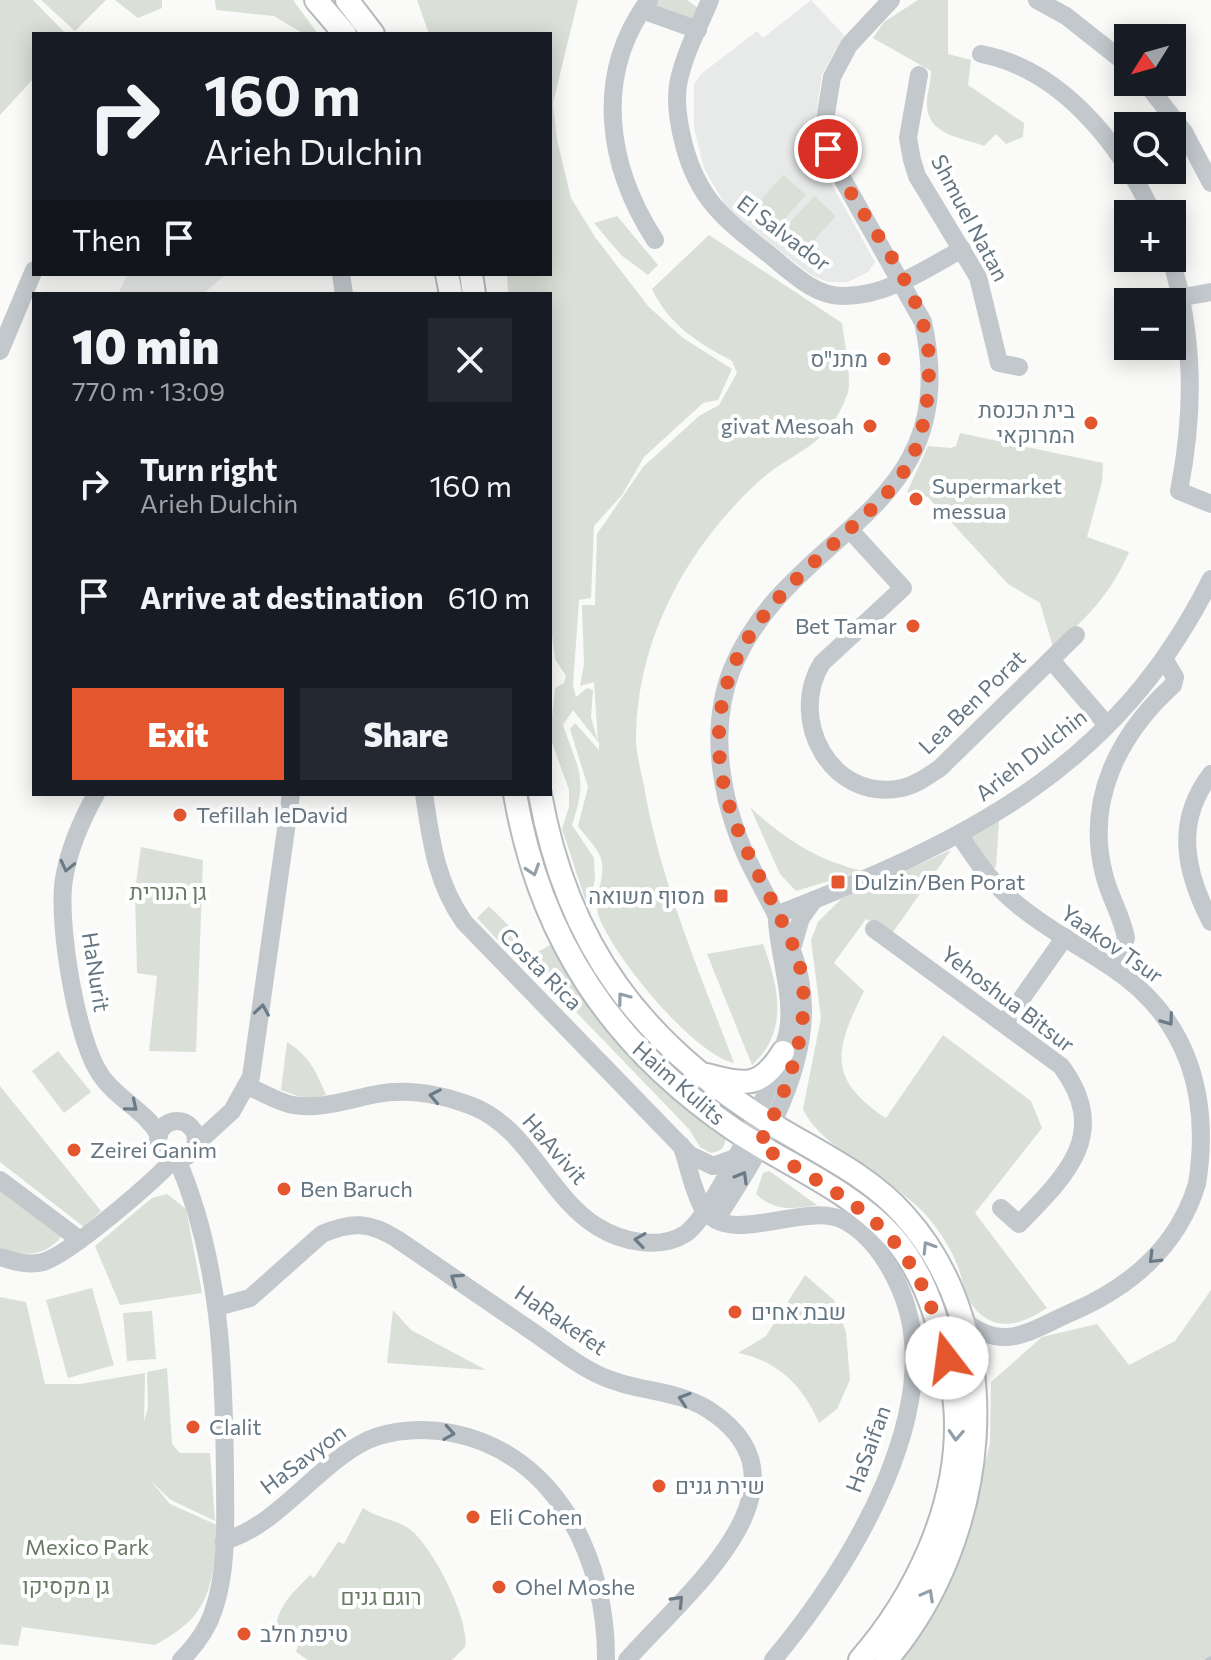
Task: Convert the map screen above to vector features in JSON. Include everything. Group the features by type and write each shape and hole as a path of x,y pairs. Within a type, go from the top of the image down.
{"main road":[{"path":"316,0 343,32"},
{"path":"347,0 371,32"},
{"name":"Haim Kulits","path":"515,796 526,846 548,912 585,985 646,1055 752,1141 860,1209 902,1249 921,1278 934,1311 955,1396 954,1454 940,1521 896,1612 860,1660"},
{"name":"Haim Kulits","path":"540,796 558,866 576,917 598,961 639,1018 698,1072 764,1119 864,1180 904,1214 932,1252 960,1318 969,1352 975,1410 968,1486 958,1527 934,1583 886,1660"},
{"path":"698,1072 733,1081 757,1081 774,1067 783,1052"}],"street":[{"name":"El Salvador","path":"710,0 685,61 676,102 691,169 712,207 800,279 831,296 869,293 903,281 962,249"},
{"path":"793,945 736,831 726,797 719,749 721,712 733,667 757,623 796,579 850,530 898,480 912,457 923,422 929,347 923,322 903,281 833,162 824,126 832,77 849,45 891,0"},
{"path":"1037,0 1066,16 1114,54"},
{"path":"655,240 624,186 614,137 618,66 646,5 698,30"},
{"path":"981,54 1026,69 1065,95 1109,143 1144,200"},
{"name":"Shmuel Natan","path":"919,75 908,138 917,176 962,249 986,296 999,363 1019,367"},
{"path":"1156,96 1184,132 1211,183"},
{"path":"0,351 32,275"},
{"path":"1186,296 1211,292"},
{"path":"1186,323 1193,383 1179,491 1211,504"},
{"name":"Lea Ben Porat","path":"850,530 903,588 822,663 813,677 809,693 811,732 818,749 844,775 883,789 901,788 921,781 940,768 1076,635"},
{"name":"Arieh Dulchin","path":"776,915 960,836 1038,786 1107,725 1164,659 1211,579"},
{"path":"1114,968 1126,938 1100,856 1099,815 1110,770 1125,738 1173,685 1175,677 1164,659"},
{"path":"1051,660 1107,725"},
{"path":"1211,774 1191,810 1185,847 1195,887 1211,922"},
{"name":"HaNurit","path":"95,796 72,844 63,883 62,904 78,1016 86,1045 102,1079 177,1150"},
{"path":"0,1257 21,1262 44,1262 80,1240 142,1187 153,1170 232,1111 248,1086 268,975 291,796"},
{"name":"Costa Rica","path":"424,796 435,862 447,895 464,922 686,1151 703,1171 713,1205"},
{"name":"Yaakov Tsur","path":"960,836 1002,891 1114,968 1149,996 1179,1036 1200,1077 1208,1115 1201,1172 1193,1198 1163,1249 1142,1270 1097,1302 1006,1338 984,1336 960,1318"},
{"path":"713,1205 790,1074 802,1024 793,945 801,918 814,900"},
{"path":"764,1119 789,1023 776,915"},
{"name":"Yehoshua Bitsur","path":"874,929 1061,1066 1079,1095 1085,1115 1080,1145 1050,1193 1019,1224 1001,1208"},
{"path":"1005,1022 1065,937"},
{"path":"181,1660 213,1613 224,1541 224,1358 217,1307 193,1199 169,1122 187,1123 218,1110 248,1086"},
{"name":"HaAvivit","path":"248,1086 279,1101 301,1106 396,1092 427,1094 476,1107 513,1135 587,1219 598,1227 633,1240 665,1242 677,1238 694,1227 713,1205"},
{"path":"177,1150 195,1131 187,1123"},
{"path":"713,1205 735,1158 752,1141"},
{"path":"686,1151 713,1166 735,1158"},
{"path":"0,1180 80,1240"},
{"path":"142,1187 167,1182 193,1199"},
{"name":"HaSaifan","path":"713,1205 719,1221 737,1224 820,1213 835,1216 866,1237 902,1293 912,1328 914,1366 904,1433 880,1495 853,1545 773,1660"},
{"name":"HaRakefet","path":"217,1307 250,1298 322,1234 337,1227 367,1224 397,1239 596,1374 695,1402 721,1419 740,1440 751,1472 753,1491 745,1520 726,1551 627,1660"},
{"name":"HaSavyon","path":"224,1541 251,1530 318,1473 372,1438 416,1430 465,1435 490,1443 531,1472 562,1507 590,1555 603,1597 606,1660"}],"shaded area":[{"path":"811,0 844,35 822,74 813,137 821,165 875,262 868,272 848,282 828,282 811,275 729,212 704,168 694,128 694,84 701,74 757,31 763,38"},
{"path":"127,276 224,276 205,292 119,292"}],"green space":[{"path":"0,0 33,0 64,32 32,32 32,80 0,115"},
{"path":"41,0 106,0 75,31"},
{"path":"115,0 162,0 162,8 138,18"},
{"path":"215,0 293,0 317,32 301,32 274,16 216,10"},
{"path":"417,0 578,0 553,103 557,140 571,198 595,237 648,306 683,338 732,369 718,400 703,403 644,457 622,495 594,526 591,598 579,600 573,685 576,697 587,688 593,690 591,717 598,742 573,710 563,725 580,775 580,796 572,825 594,858 595,879 588,908 562,829 569,807 569,790 552,743 555,688 564,683 566,676 555,659 552,635 552,292 508,292 507,276 552,276 552,32 428,32"},
{"path":"657,0 687,0 698,8 694,23 653,6"},
{"path":"918,0 948,0 948,54 971,60 968,85 1024,123 1023,137 1006,144 996,134 984,146 946,133 932,122 927,103 931,71 873,38 884,22"},
{"path":"783,175 806,195 775,229 753,209"},
{"path":"814,196 836,216 806,249 784,229"},
{"path":"617,216 658,265 648,275 621,255 594,223"},
{"path":"709,235 842,323 849,381 847,395 830,427 820,438 758,482 732,508 688,566 656,631 645,666 639,701 637,750 660,857 682,926 734,1063 717,1056 698,1042 657,1002 621,955 599,917 597,903 602,863 596,848 578,826 588,787 570,729 575,723 599,750 594,682 580,686 584,664 582,605 595,605 597,534 643,467 699,416 719,405 737,373 732,361 696,340 676,323 652,289"},
{"path":"960,433 1103,463 1102,482 1087,537 1129,552 1097,604 1053,647 1040,603 1008,584 928,497 907,492 928,446 956,446"},
{"path":"750,807 802,847 830,861 862,871 796,891 780,874"},
{"path":"999,821 996,867 990,869 967,839"},
{"name":"גן הנורית","path":"141,847 203,860 196,1052 149,1051 157,976 137,973 135,891"},
{"path":"951,850 893,932 866,919 834,963 864,991 847,1029 842,1061 853,1089 886,1118 943,1035 1031,1101 1042,1128 975,1213 1047,1308 1025,1320 1009,1324 993,1322 974,1308 952,1253 926,1215 912,1201 825,1137 803,1109 821,1018 811,940 818,922 841,899"},
{"path":"489,906 519,936 506,949 477,918"},
{"path":"554,943 726,1135 721,1150 711,1153 700,1147 689,1129 525,959"},
{"path":"763,944 776,993 776,1023 764,1052 752,1065 707,954"},
{"path":"287,1042 311,1065 326,1095 309,1100 281,1090"},
{"path":"58,1051 91,1092 64,1113 32,1071"},
{"path":"0,1086 101,1211 84,1227 0,1162"},
{"path":"769,1171 817,1205 785,1208 763,1200 756,1194 763,1173"},
{"path":"0,1185 61,1237 41,1252 25,1254 0,1248"},
{"path":"167,1194 186,1209 202,1293 120,1305 95,1246 152,1198"},
{"path":"805,1275 834,1300 846,1332 850,1380 837,1409 819,1423 788,1377 765,1362 738,1353 766,1336"},
{"path":"92,1288 114,1365 68,1378 46,1300"},
{"path":"1211,1290 1211,1660 895,1660 940,1599 970,1524 990,1443 991,1382 1042,1337 1097,1324 1129,1365 1175,1341"},
{"name":"Mexico Park","path":"0,1297 26,1302 45,1384 80,1384 145,1373 144,1421 148,1408 147,1372 167,1368 172,1444 180,1453 210,1453 215,1521 171,1500 151,1481 170,1504 217,1525 219,1539 212,1578 197,1612 180,1629 155,1645 22,1627 18,1646 0,1644"},
{"path":"393,1310 411,1330 486,1370 387,1363"},
{"path":"152,1311 156,1359 127,1361 123,1313"},
{"name":"רוגם גנים","path":"363,1508 408,1528 438,1565 456,1602 465,1635 465,1647 452,1660 308,1660 296,1652 301,1636 289,1629 274,1643 277,1621 284,1605 310,1575 314,1578 338,1542 344,1544"}],"waterway":[{"path":"1207,1660 1211,1658"}],"place":[{"name":"מתנ\"ס","path":"884,359"},
{"name":"בית הכנסת המרוקאי","path":"1091,423"},
{"name":"givat Mesoah","path":"870,426"},
{"name":"Supermarket messua","path":"916,499"},
{"name":"Bet Tamar","path":"913,626"},
{"name":"Tefillah leDavid","path":"180,815"},
{"name":"Dulzin/Ben Porat","path":"838,882"},
{"name":"מסוף משואה","path":"721,896"},
{"name":"Zeirei Ganim","path":"74,1150"},
{"name":"Ben Baruch","path":"284,1189"},
{"name":"שבת אחים","path":"735,1312"},
{"name":"Clalit","path":"193,1427"},
{"name":"שירת גנים","path":"659,1486"},
{"name":"Eli Cohen","path":"473,1517"},
{"name":"Ohel Moshe","path":"499,1587"},
{"name":"טיפת חלב","path":"244,1634"}],"route":[{"path":"828,149 914,300 923,322 929,347 929,367 923,422 912,457 886,495 771,605 744,643 724,697 719,749 726,797 736,831 793,945 803,1005 800,1040 790,1074 780,1103 759,1145 824,1184 891,1235 926,1289 947,1358"}],"park label":[{"name":"גן מקסיקו","path":"66,1586"}]}
